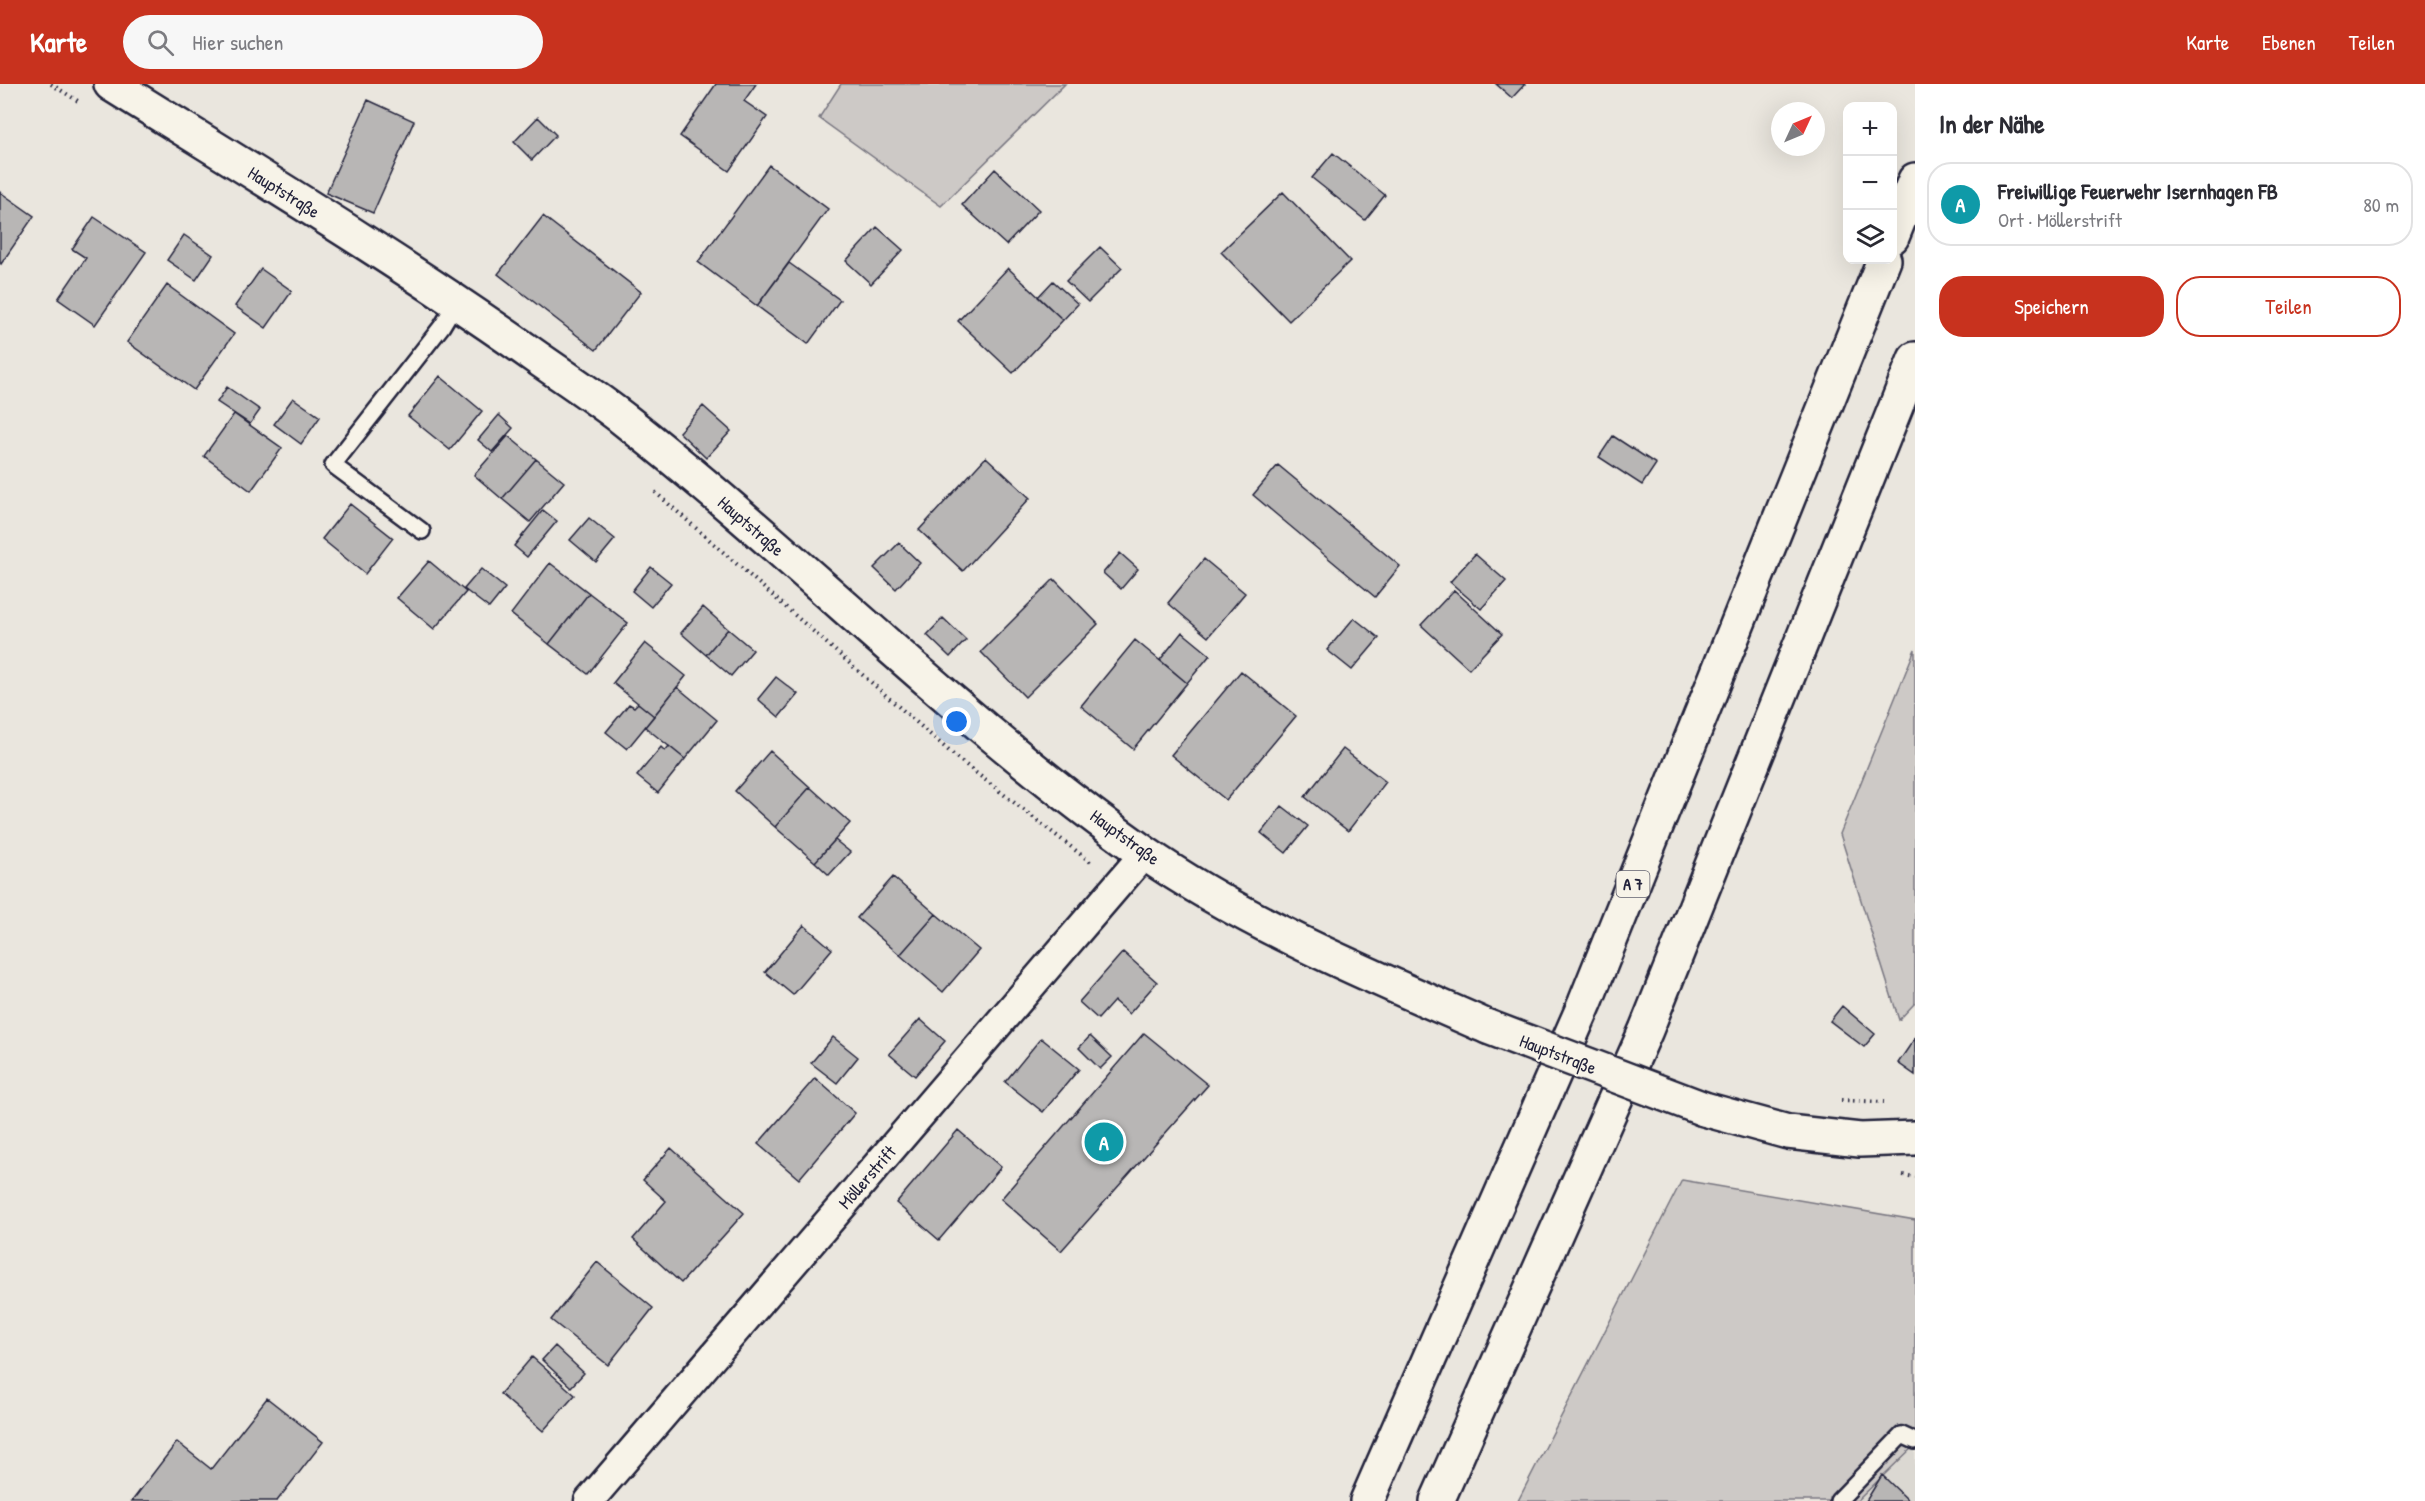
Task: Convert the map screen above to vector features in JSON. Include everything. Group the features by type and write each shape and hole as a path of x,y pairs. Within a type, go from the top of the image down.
{"main road":[{"name":"Hauptstraße","path":"111,84 457,301 624,419 737,513 977,722 1064,792 1145,853 1258,922 1332,959 1488,1027 1704,1109 1788,1132 1860,1140 1915,1138"},
{"path":"1897,227 1915,180"},
{"name":"A 7","path":"1367,1501 1585,1003 1882,264"},
{"path":"1437,1501 1646,1030 1915,359"}],"street":[{"name":"Möllerstrift","path":"589,1501 1145,853"}],"lane":[{"path":"422,531 333,465 442,326 457,301"},
{"path":"1838,1501 1902,1435 1915,1441"}],"path":[{"path":"51,84 90,108"},
{"path":"651,489 957,758 1087,860 1122,880"}],"shaded area":[{"path":"841,84 1065,84 941,206 819,118"},
{"path":"1915,649 1915,1003 1899,1020 1840,834"},
{"path":"1682,1180 1915,1220 1915,1445 1857,1501 1518,1501"},
{"path":"1915,1445 1915,1501 1857,1501"}],"building":[{"path":"716,84 756,84 744,101 767,117 729,171 680,136"},
{"path":"1496,84 1525,84 1512,98"},
{"path":"368,100 414,121 373,213 326,193"},
{"path":"538,117 556,135 532,160 514,142"},
{"path":"1333,153 1385,195 1365,220 1312,178"},
{"path":"769,165 828,209 757,306 698,262"},
{"path":"995,169 1039,210 1006,245 962,205"},
{"path":"0,192 34,216 1,264 0,263"},
{"path":"1283,192 1350,261 1289,321 1221,252"},
{"path":"543,216 641,292 596,350 498,274"},
{"path":"94,217 146,252 95,325 58,299 86,258 72,249"},
{"path":"877,227 903,250 871,284 846,261"},
{"path":"184,235 213,255 196,280 167,260"},
{"path":"1100,247 1122,268 1088,302 1066,281"},
{"path":"789,263 840,300 808,344 757,306"},
{"path":"1008,268 1063,320 1013,373 958,321"},
{"path":"261,269 292,291 266,328 235,306"},
{"path":"1053,281 1078,304 1063,320 1038,297"},
{"path":"167,285 234,334 194,390 127,342"},
{"path":"440,376 482,411 450,450 408,416"},
{"path":"227,387 260,410 250,424 217,402"},
{"path":"293,398 320,417 301,444 274,424"},
{"path":"703,406 731,431 706,458 679,432"},
{"path":"234,414 282,448 251,491 204,456"},
{"path":"499,415 513,428 492,452 478,440"},
{"path":"508,436 536,459 502,499 474,475"},
{"path":"1613,436 1656,464 1642,485 1599,457"},
{"path":"986,457 1030,498 963,571 919,530"},
{"path":"536,459 564,482 530,522 502,499"},
{"path":"1278,465 1400,566 1375,597 1253,495"},
{"path":"350,504 393,538 365,574 322,539"},
{"path":"543,510 557,521 527,557 514,546"},
{"path":"589,518 615,539 596,562 570,540"},
{"path":"899,543 920,563 896,589 874,568"},
{"path":"1120,553 1138,569 1121,589 1103,573"},
{"path":"1475,554 1506,581 1481,609 1450,582"},
{"path":"1204,559 1245,593 1208,637 1168,603"},
{"path":"429,561 466,592 434,629 397,598"},
{"path":"550,563 589,593 549,644 511,614"},
{"path":"651,567 671,583 651,607 632,591"},
{"path":"481,569 505,588 489,608 464,589"},
{"path":"1054,579 1098,624 1025,697 981,652"},
{"path":"1454,590 1502,634 1469,669 1421,625"},
{"path":"589,593 628,623 588,674 549,644"},
{"path":"703,607 728,629 706,655 681,633"},
{"path":"943,618 966,640 950,657 927,635"},
{"path":"1354,618 1379,638 1352,670 1327,650"},
{"path":"728,629 753,650 731,676 706,655"},
{"path":"1182,632 1210,655 1187,683 1160,660"},
{"path":"1135,640 1187,683 1133,749 1081,706"},
{"path":"645,643 686,676 654,716 613,683"},
{"path":"1241,671 1296,716 1226,800 1171,755"},
{"path":"776,677 798,694 779,717 758,699"},
{"path":"677,687 717,720 685,759 645,727"},
{"path":"638,703 654,716 627,749 606,732 629,704 634,707"},
{"path":"669,746 685,759 658,793 637,776 661,747 665,751"},
{"path":"1343,749 1386,782 1348,831 1305,797"},
{"path":"770,751 810,787 775,827 735,791"},
{"path":"810,787 850,823 815,862 775,827"},
{"path":"1282,806 1308,826 1286,853 1261,833"},
{"path":"835,840 850,852 829,875 815,862"},
{"path":"893,877 936,914 900,955 857,918"},
{"path":"936,914 979,950 943,992 900,955"},
{"path":"804,925 832,949 793,995 765,972"},
{"path":"1123,952 1157,982 1129,1014 1114,1001 1098,1019 1079,1002"},
{"path":"1842,1006 1875,1034 1864,1047 1830,1021"},
{"path":"920,1019 945,1041 915,1076 889,1054"},
{"path":"1144,1033 1208,1085 1061,1251 1001,1199"},
{"path":"1090,1036 1112,1057 1100,1069 1079,1048"},
{"path":"833,1037 858,1057 837,1083 811,1063"},
{"path":"1041,1038 1079,1069 1043,1112 1005,1082"},
{"path":"1915,1038 1915,1075 1898,1063"},
{"path":"815,1078 855,1113 799,1179 758,1144"},
{"path":"958,1130 1001,1167 939,1240 896,1203"},
{"path":"671,1148 744,1213 681,1283 633,1239 666,1201 643,1180"},
{"path":"597,1262 653,1308 608,1365 551,1320"},
{"path":"555,1346 584,1373 571,1387 542,1360"},
{"path":"532,1357 575,1395 543,1431 500,1394"},
{"path":"267,1398 323,1442 277,1501 132,1501 177,1442 211,1469"},
{"path":"1882,1475 1909,1501 1866,1501"}],"place":[{"name":"Freiwillige Feuerwehr Isernhagen FB","path":"1104,1142"}]}
